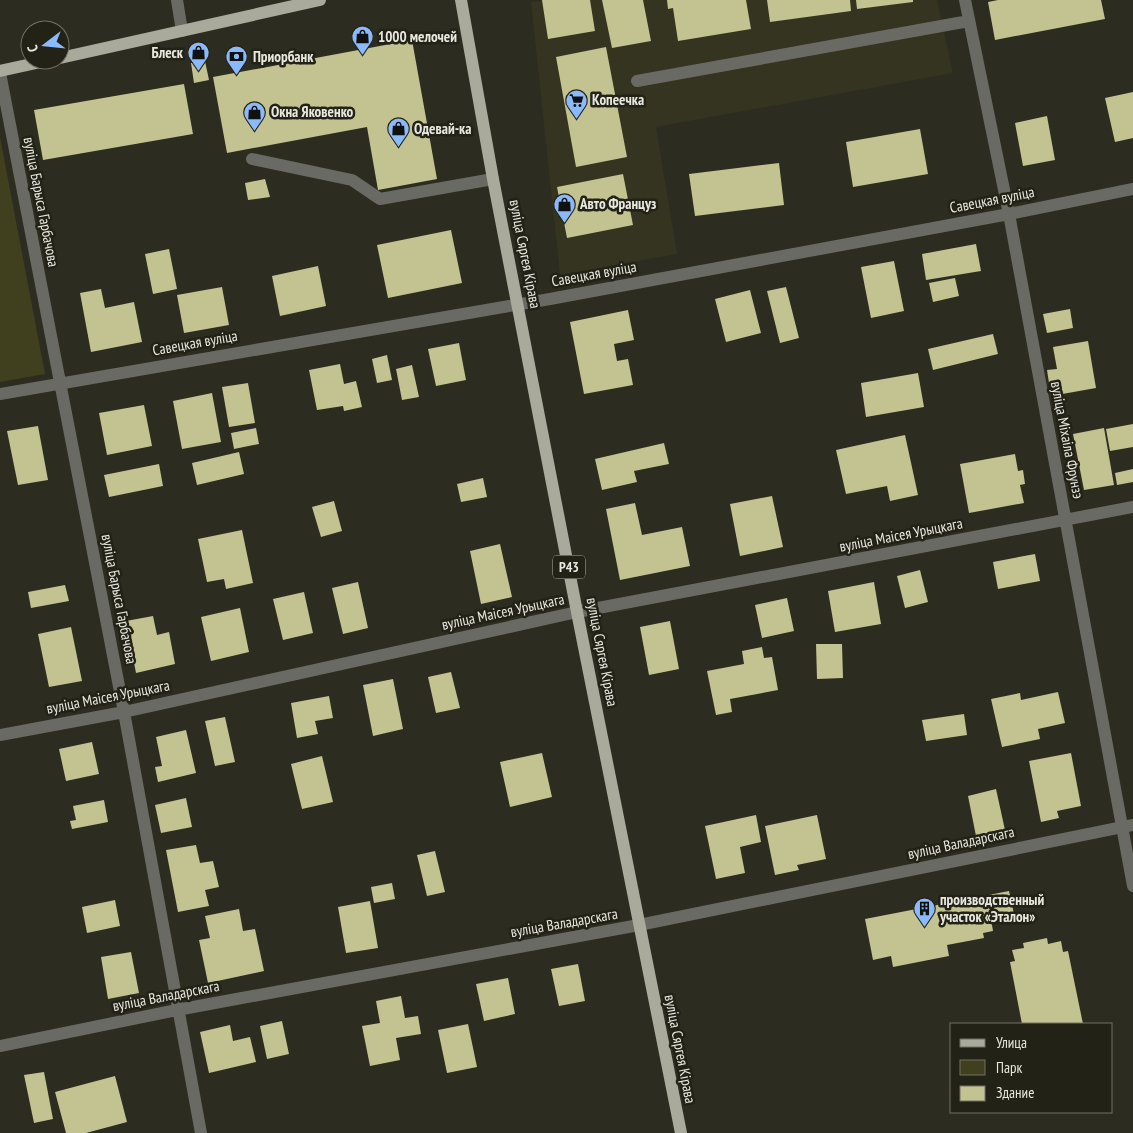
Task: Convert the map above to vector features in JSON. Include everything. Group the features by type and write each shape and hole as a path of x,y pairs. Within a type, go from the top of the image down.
{"main road":[{"path":"70,56 320,0"},
{"name":"вуліца Сяргея Кірава","path":"461,0 493,179 577,612 681,1133"},
{"path":"0,72 20,67"}],"street":[{"path":"177,0 182,31"},
{"name":"вуліца Міхаіла Фрунзэ","path":"965,0 1009,214 1066,520 1127,826 1133,886"},
{"path":"637,82 969,21"},
{"name":"вуліца Барыса Гарбачова","path":"0,72 124,712 200,1133"},
{"path":"252,159 352,180 380,199 493,179"},
{"name":"Савецкая вуліца","path":"0,394 518,304 1009,214 1133,189"},
{"name":"вуліца Маісея Урыцкага","path":"0,735 124,712 577,612 1133,507"},
{"name":"вуліца Валадарскага","path":"0,1046 177,1010 639,925 1127,826"}],"shaded area":[{"path":"546,0 937,0 953,73 656,127 677,254 560,275 531,2"}],"green space":[{"path":"0,137 45,374 0,382"}],"building":[{"path":"542,0 590,0 595,31 548,39"},
{"path":"602,0 643,0 651,41 612,48"},
{"path":"667,0 746,0 751,29 678,41 673,8 668,9"},
{"path":"767,0 850,0 851,11 770,22"},
{"path":"856,0 913,0 913,2 857,9"},
{"path":"998,0 1101,0 1105,19 995,40 988,2"},
{"path":"412,40 437,179 378,190 367,127 227,153 213,77"},
{"path":"606,47 627,157 576,167 556,57"},
{"path":"205,61 209,80 194,83 191,63"},
{"path":"184,84 193,134 43,160 34,110"},
{"path":"1133,92 1133,138 1115,142 1105,98"},
{"path":"1047,116 1055,160 1023,166 1015,123"},
{"path":"920,129 928,174 853,187 846,142"},
{"path":"779,163 784,205 695,216 689,174"},
{"path":"623,174 633,225 567,238 557,187"},
{"path":"265,179 270,197 248,200 245,183"},
{"path":"451,230 462,283 388,298 377,245"},
{"path":"976,244 981,271 926,280 922,254"},
{"path":"169,249 177,289 153,294 145,254"},
{"path":"894,261 904,311 871,318 861,267"},
{"path":"318,266 326,306 280,316 272,276"},
{"path":"955,278 959,296 933,302 929,283"},
{"path":"222,287 229,325 184,333 177,295"},
{"path":"786,287 799,338 780,343 767,291"},
{"path":"101,289 105,308 134,302 142,342 91,352 80,293"},
{"path":"750,290 761,333 726,342 715,299"},
{"path":"1070,309 1073,328 1047,333 1043,314"},
{"path":"628,310 634,340 614,344 617,361 628,359 633,385 584,394 570,322"},
{"path":"993,334 998,354 933,370 928,349"},
{"path":"1088,341 1096,388 1051,396 1047,370 1057,369 1053,347"},
{"path":"459,343 466,380 436,386 428,349"},
{"path":"387,355 392,380 377,383 372,359"},
{"path":"340,364 344,384 356,381 362,407 344,411 343,406 317,410 309,370"},
{"path":"412,365 419,397 402,400 396,369"},
{"path":"918,373 924,407 866,417 861,383"},
{"path":"248,383 255,423 229,427 222,387"},
{"path":"212,393 221,442 182,449 173,401"},
{"path":"144,405 152,446 107,455 99,413"},
{"path":"1133,424 1133,447 1110,451 1106,429"},
{"path":"38,426 48,480 18,485 7,431"},
{"path":"256,428 259,444 234,449 231,433"},
{"path":"1104,428 1114,485 1084,490 1073,434"},
{"path":"905,435 918,495 890,501 887,486 846,494 836,450"},
{"path":"664,443 669,464 634,471 637,482 602,490 595,459"},
{"path":"239,452 244,474 197,485 192,463"},
{"path":"1015,454 1018,471 1023,470 1025,484 1020,485 1024,503 969,513 960,464"},
{"path":"159,464 163,486 109,497 104,475"},
{"path":"1133,469 1133,482 1117,485 1115,473"},
{"path":"483,478 487,497 461,502 457,484"},
{"path":"772,496 783,547 740,556 730,504"},
{"path":"334,501 342,531 321,537 312,507"},
{"path":"635,503 642,535 682,527 690,566 620,580 606,509"},
{"path":"242,530 253,583 226,589 224,579 207,582 198,539"},
{"path":"500,544 512,597 481,604 470,551"},
{"path":"1035,554 1040,581 998,589 993,562"},
{"path":"920,570 928,602 905,608 897,576"},
{"path":"358,582 368,628 343,634 332,588"},
{"path":"874,582 881,624 835,632 828,591"},
{"path":"65,585 69,601 31,608 28,592"},
{"path":"304,592 313,633 283,640 273,599"},
{"path":"787,598 794,631 762,638 755,605"},
{"path":"240,608 249,652 211,661 201,617"},
{"path":"153,616 157,635 169,632 175,664 136,673 126,621"},
{"path":"670,621 679,669 649,675 640,627"},
{"path":"71,627 82,681 49,687 38,634"},
{"path":"816,644 842,644 843,678 817,679"},
{"path":"762,647 764,658 772,657 778,690 730,699 732,712 716,715 707,671 744,664 742,651"},
{"path":"451,672 460,708 436,713 428,677"},
{"path":"393,679 403,729 373,736 363,685"},
{"path":"1058,692 1065,723 1038,729 1040,739 1002,747 991,699 1020,693 1021,700"},
{"path":"329,696 333,718 315,721 318,734 297,738 291,703"},
{"path":"964,714 967,735 926,741 922,720"},
{"path":"225,717 235,762 215,766 205,721"},
{"path":"186,730 196,773 158,782 155,767 162,766 156,737"},
{"path":"92,742 99,774 66,781 59,749"},
{"path":"542,753 552,797 510,807 500,762"},
{"path":"1071,753 1081,806 1057,811 1059,818 1041,822 1029,761"},
{"path":"322,756 333,802 302,809 291,764"},
{"path":"996,789 1005,830 976,836 968,796"},
{"path":"186,798 192,827 161,833 155,805"},
{"path":"104,800 108,822 72,829 70,821 76,820 73,806"},
{"path":"756,815 761,842 740,847 745,873 716,879 705,826"},
{"path":"817,815 826,859 797,865 799,870 775,875 765,826"},
{"path":"196,845 200,863 213,861 219,887 205,890 209,906 178,912 166,850"},
{"path":"435,851 445,892 427,896 417,855"},
{"path":"392,883 395,899 374,903 371,887"},
{"name":"производственный участок «Эталон»","path":"1009,891 1014,914 991,919 993,931 983,933 984,938 947,945 949,956 893,967 891,956 873,960 865,919"},
{"path":"115,900 120,926 87,933 82,907"},
{"path":"370,901 378,948 346,953 338,907"},
{"path":"239,909 243,931 255,929 264,971 208,983 199,940 210,938 205,916"},
{"path":"1047,938 1048,944 1061,941 1063,952 1068,951 1083,1023 1022,1023 1010,962 1015,961 1012,950 1024,948 1023,943"},
{"path":"131,952 139,993 108,999 101,957"},
{"path":"578,964 585,1001 559,1006 551,969"},
{"path":"508,978 515,1014 484,1021 476,984"},
{"path":"401,996 405,1018 418,1016 421,1034 396,1038 400,1060 370,1066 362,1026 380,1023 376,1001"},
{"path":"282,1021 289,1054 267,1059 260,1026"},
{"path":"468,1024 477,1067 447,1073 438,1030"},
{"path":"230,1025 233,1041 250,1037 256,1062 209,1073 200,1032"},
{"path":"44,1072 53,1119 34,1123 24,1075"},
{"path":"115,1076 127,1122 86,1133 66,1133 55,1092"}],"place":[{"name":"1000 мелочей","path":"362,56"},
{"name":"Блеск","path":"199,72"},
{"name":"Приорбанк","path":"237,76"},
{"name":"Копеечка","path":"576,119"},
{"name":"Окна Яковенко","path":"255,131"},
{"name":"Одевай-ка","path":"398,148"},
{"name":"Авто Француз","path":"564,223"},
{"name":"производственный участок «Эталон»","path":"924,928"}]}
